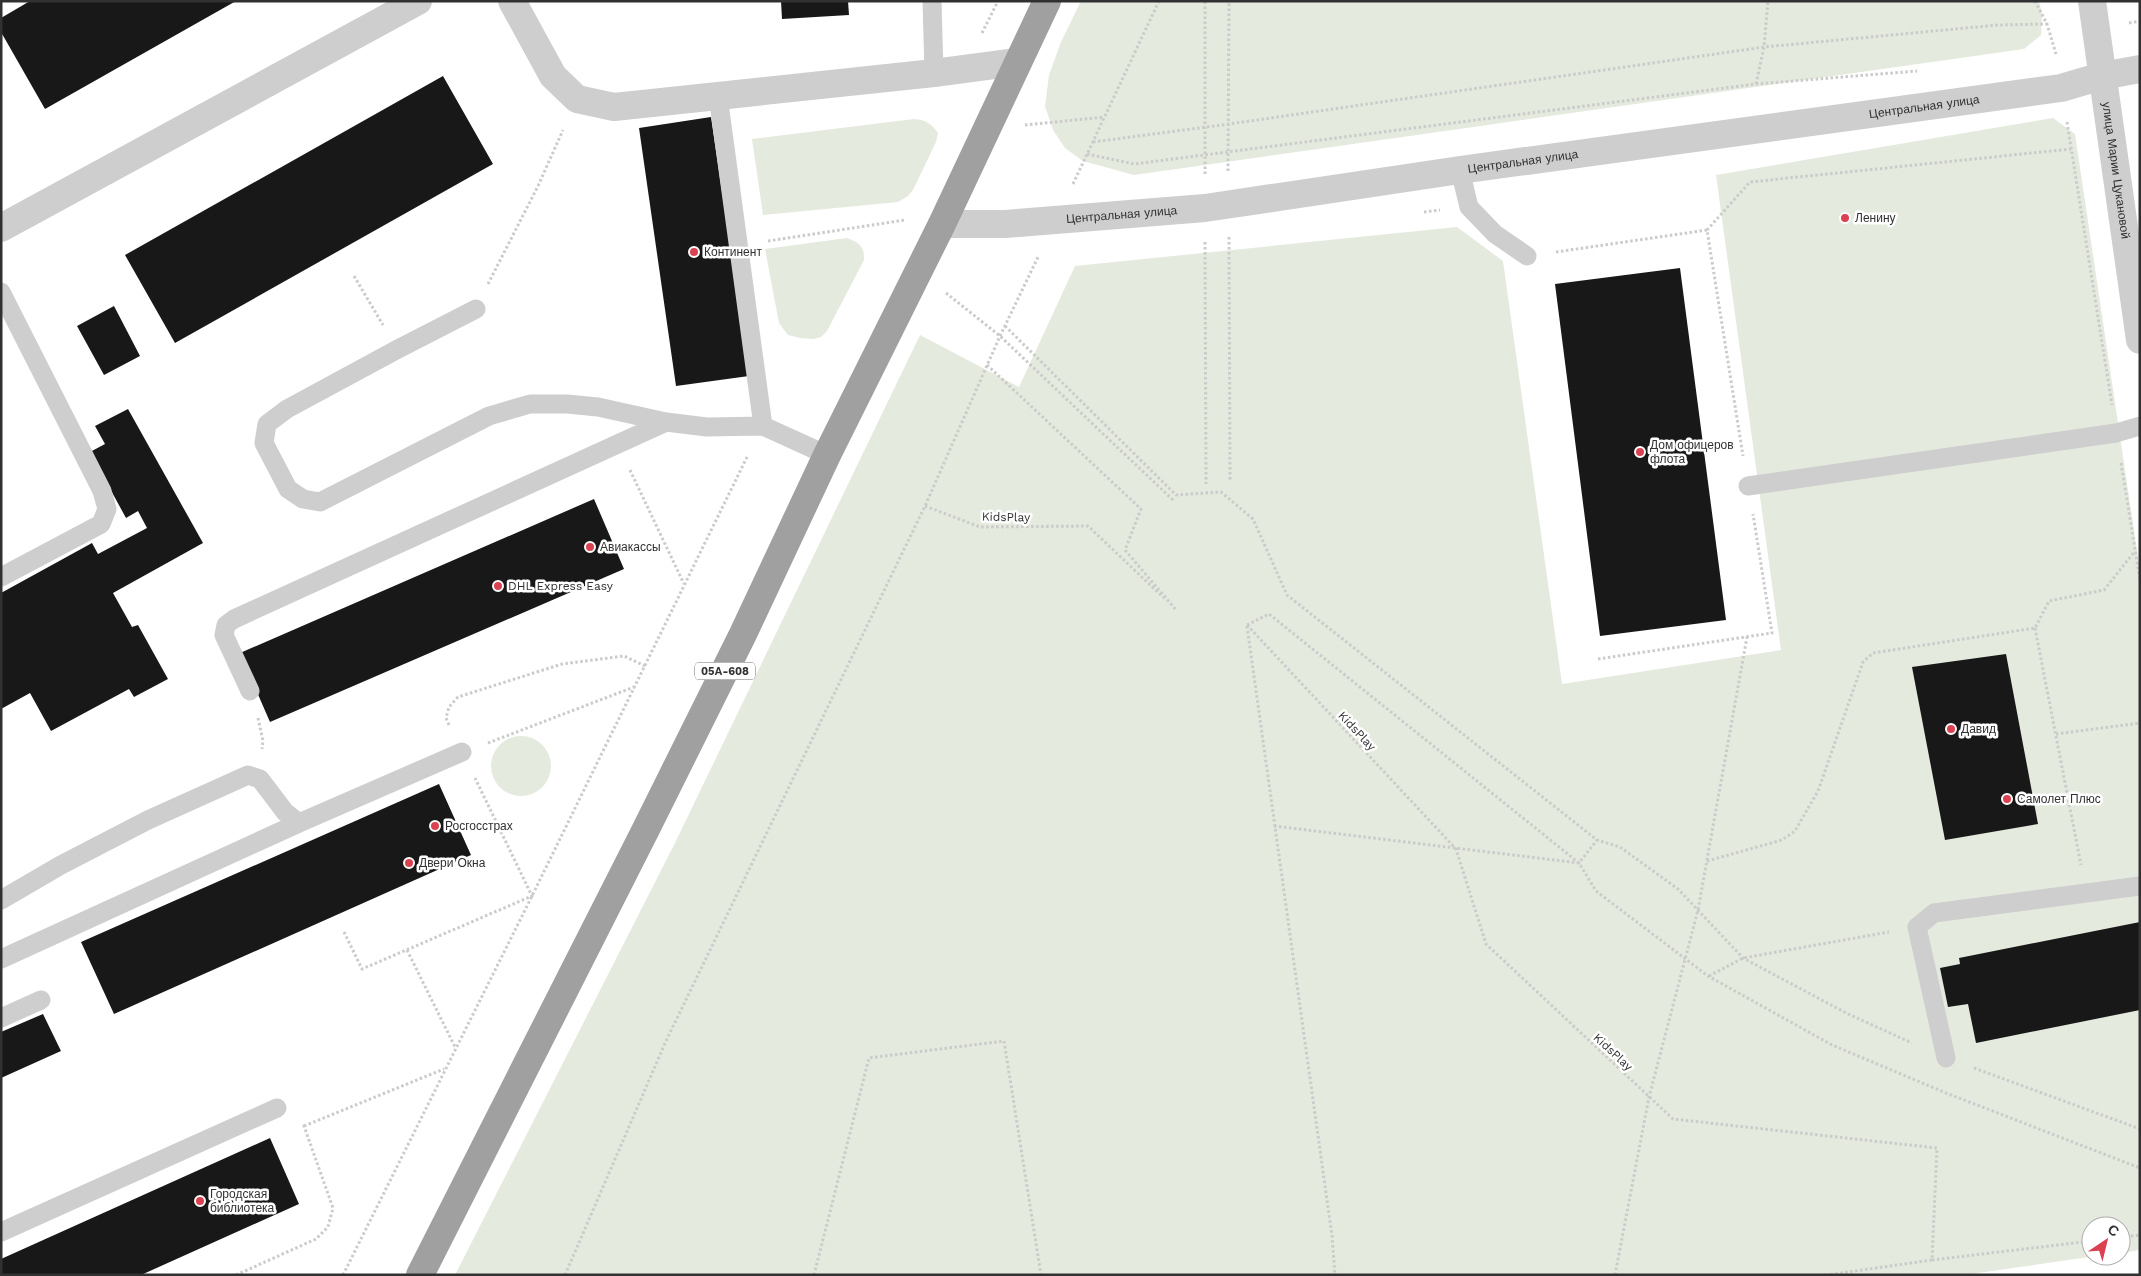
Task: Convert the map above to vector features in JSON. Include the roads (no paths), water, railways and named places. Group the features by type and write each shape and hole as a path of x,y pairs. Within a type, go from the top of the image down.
{"highway":[{"name":"05А-608","path":"420,1275 655,812 743,634 827,455 942,224 1047,1"}],"street":[{"path":"1,228 418,1"},
{"path":"512,1 553,76 577,99 614,106 934,73 1017,62"},
{"name":"улица Марии Цукановой","path":"2092,1 2140,340"},
{"name":"Центральная улица","path":"942,224 1004,224 1205,208 1460,170 2061,88 2102,76 2140,69"}],"lane":[{"path":"932,1 934,73"},
{"path":"718,96 763,426"},
{"path":"1460,170 1469,207 1495,234 1527,256"},
{"path":"1,292 102,491 107,509 101,524 1,577"},
{"path":"476,309 287,410 267,424 264,443 288,490 303,499 320,502 489,416 530,404 590,406 666,422 708,426 763,426 827,455"},
{"path":"250,691 224,635 226,625 234,619 666,422"},
{"path":"1748,486 2116,433 2140,426"},
{"path":"1,959 462,752"},
{"path":"1,900 61,865 148,820 248,775 260,780 285,812 299,824"},
{"path":"1946,1058 1917,927 1934,913 2140,886"},
{"path":"1,1018 41,1000"},
{"path":"1,1232 278,1108"}],"place":[{"name":"Ленину","path":"1845,218"},
{"name":"Континент","path":"694,252"},
{"name":"Дом офицеров флота","path":"1640,452"},
{"name":"Авиакассы","path":"590,547"},
{"name":"DHL Express Easy","path":"498,586"},
{"name":"Давид","path":"1951,729"},
{"name":"Самолет Плюс","path":"2007,799"},
{"name":"Росгосстрах","path":"435,826"},
{"name":"Двери Окна","path":"409,863"},
{"name":"Городская библиотека","path":"200,1201"}]}
